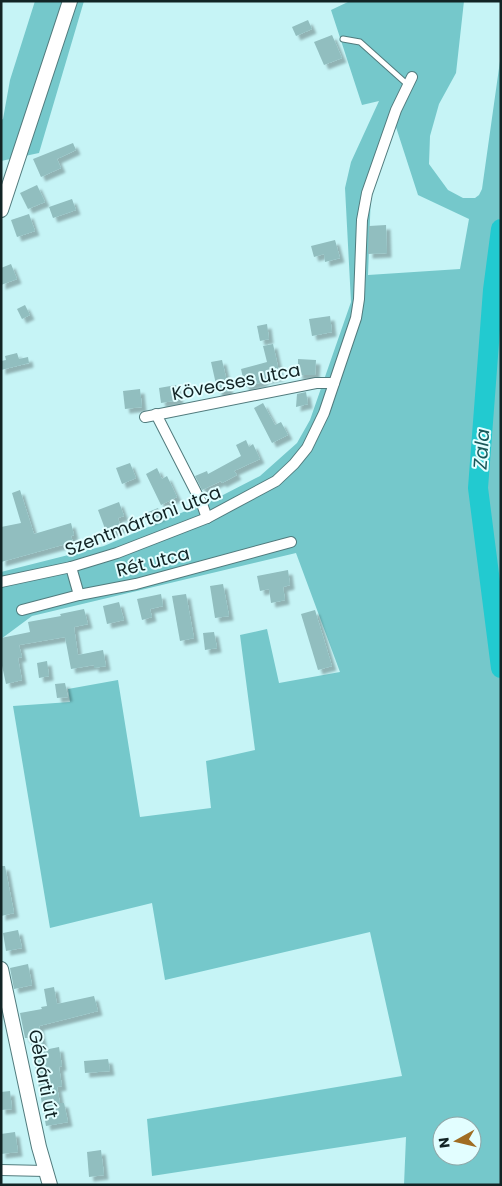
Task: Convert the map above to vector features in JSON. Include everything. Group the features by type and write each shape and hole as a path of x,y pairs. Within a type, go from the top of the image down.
{"main road":[{"path":"1,210 70,1"},
{"name":"Gébárti út","path":"1,969 45,1171 50,1185"}],"street":[{"name":"Szentmártoni utca","path":"1,582 72,567 117,553 207,518 276,481 294,464 307,448 324,413 356,318 359,298 362,220 367,192 396,110 410,81"},
{"name":"Kövecses utca","path":"145,417 316,382 334,383"},
{"path":"156,414 202,504 207,518"},
{"name":"Rét utca","path":"22,610 79,595 136,584 292,542"},
{"path":"72,567 79,595"},
{"path":"1,1170 45,1171"}],"lane":[{"path":"343,39 360,42 410,81"}],"shaded area":[{"path":"35,1 84,1 39,153 1,161 1,120 3,119 10,80"},
{"path":"350,1 464,1 456,73 439,104 430,136 429,164 448,190 463,198 475,198 482,189 501,54 501,1185 404,1185 406,1137 152,1176 147,1119 402,1076 370,932 165,980 152,903 50,928 13,706 70,702 68,689 118,680 140,817 211,808 206,761 255,750 240,635 267,629 279,683 340,672 296,553 32,616 1,639 1,572 104,546 223,495 260,476 297,443 310,420 351,302 345,188 351,162 379,101 362,105 331,10","holes":["395,124 418,195 469,219 460,269 368,275 371,192"]}],"building":[{"path":"308,20 312,29 296,36 292,27"},
{"path":"332,35 342,58 324,65 314,42"},
{"path":"73,143 76,150 57,159 61,168 41,177 33,159"},
{"path":"37,185 45,202 28,209 20,193"},
{"path":"72,199 76,210 53,218 49,207"},
{"path":"29,214 35,231 17,237 11,220"},
{"path":"386,225 387,253 368,254 369,226"},
{"path":"335,240 340,258 325,262 324,254 314,257 311,246"},
{"path":"11,264 17,279 1,285 1,268"},
{"path":"25,305 30,315 22,319 17,309"},
{"path":"330,316 332,332 312,336 309,319"},
{"path":"267,324 269,339 260,341 257,326"},
{"path":"273,344 280,376 245,387 241,369 267,362 263,346"},
{"path":"17,353 19,359 28,357 29,363 1,370 1,361 6,360 5,356"},
{"path":"298,359 316,360 315,375 298,375"},
{"path":"222,360 229,391 218,393 211,362"},
{"path":"176,385 179,400 161,403 159,388"},
{"path":"140,389 142,407 125,409 123,391"},
{"path":"306,392 308,404 296,407 297,394"},
{"path":"263,403 275,425 281,422 288,435 272,443 254,408"},
{"path":"246,440 249,447 253,444 260,459 234,471 237,475 202,490 195,476 207,471 208,474 241,456 236,445"},
{"path":"130,463 136,478 122,484 116,468"},
{"path":"157,468 162,479 167,476 177,497 161,505 146,474"},
{"path":"20,490 34,534 71,523 74,535 71,536 73,542 1,562 1,527 21,523 12,493"},
{"path":"119,502 124,516 118,518 121,528 107,534 98,510"},
{"path":"158,508 161,516 149,521 146,513"},
{"path":"288,570 290,585 283,587 285,600 271,603 269,589 260,591 257,576"},
{"path":"223,584 229,616 215,618 210,586"},
{"path":"161,594 163,606 150,609 152,617 142,620 137,599"},
{"path":"186,594 194,638 180,641 172,596"},
{"path":"119,602 124,620 107,624 103,606"},
{"path":"84,609 88,624 74,627 78,655 103,650 106,666 94,668 94,665 71,669 65,637 19,645 22,657 18,658 22,680 6,684 1,661 1,638 30,632 28,622 61,616 60,614"},
{"path":"315,610 332,666 318,670 301,614"},
{"path":"214,632 217,648 205,650 203,633"},
{"path":"47,661 49,676 39,678 37,663"},
{"path":"65,683 68,697 57,698 55,684"},
{"path":"1,866 5,866 14,913 1,916"},
{"path":"18,930 22,948 6,951 3,933"},
{"path":"28,964 32,985 14,989 10,968"},
{"path":"54,987 57,1004 94,996 98,1011 39,1026 44,1050 59,1047 62,1066 59,1067 62,1086 57,1087 60,1103 64,1103 68,1122 46,1126 30,1038 25,1038 20,1013 42,1009 41,1007 47,1006 44,989"},
{"path":"108,1059 110,1071 85,1073 84,1061"},
{"path":"10,1091 12,1109 1,1110 1,1092"},
{"path":"15,1132 18,1152 1,1154 1,1134"},
{"path":"101,1150 104,1175 89,1177 87,1152"}],"waterway":[{"name":"Zala","path":"501,229 493,290 478,488 501,668"}]}
